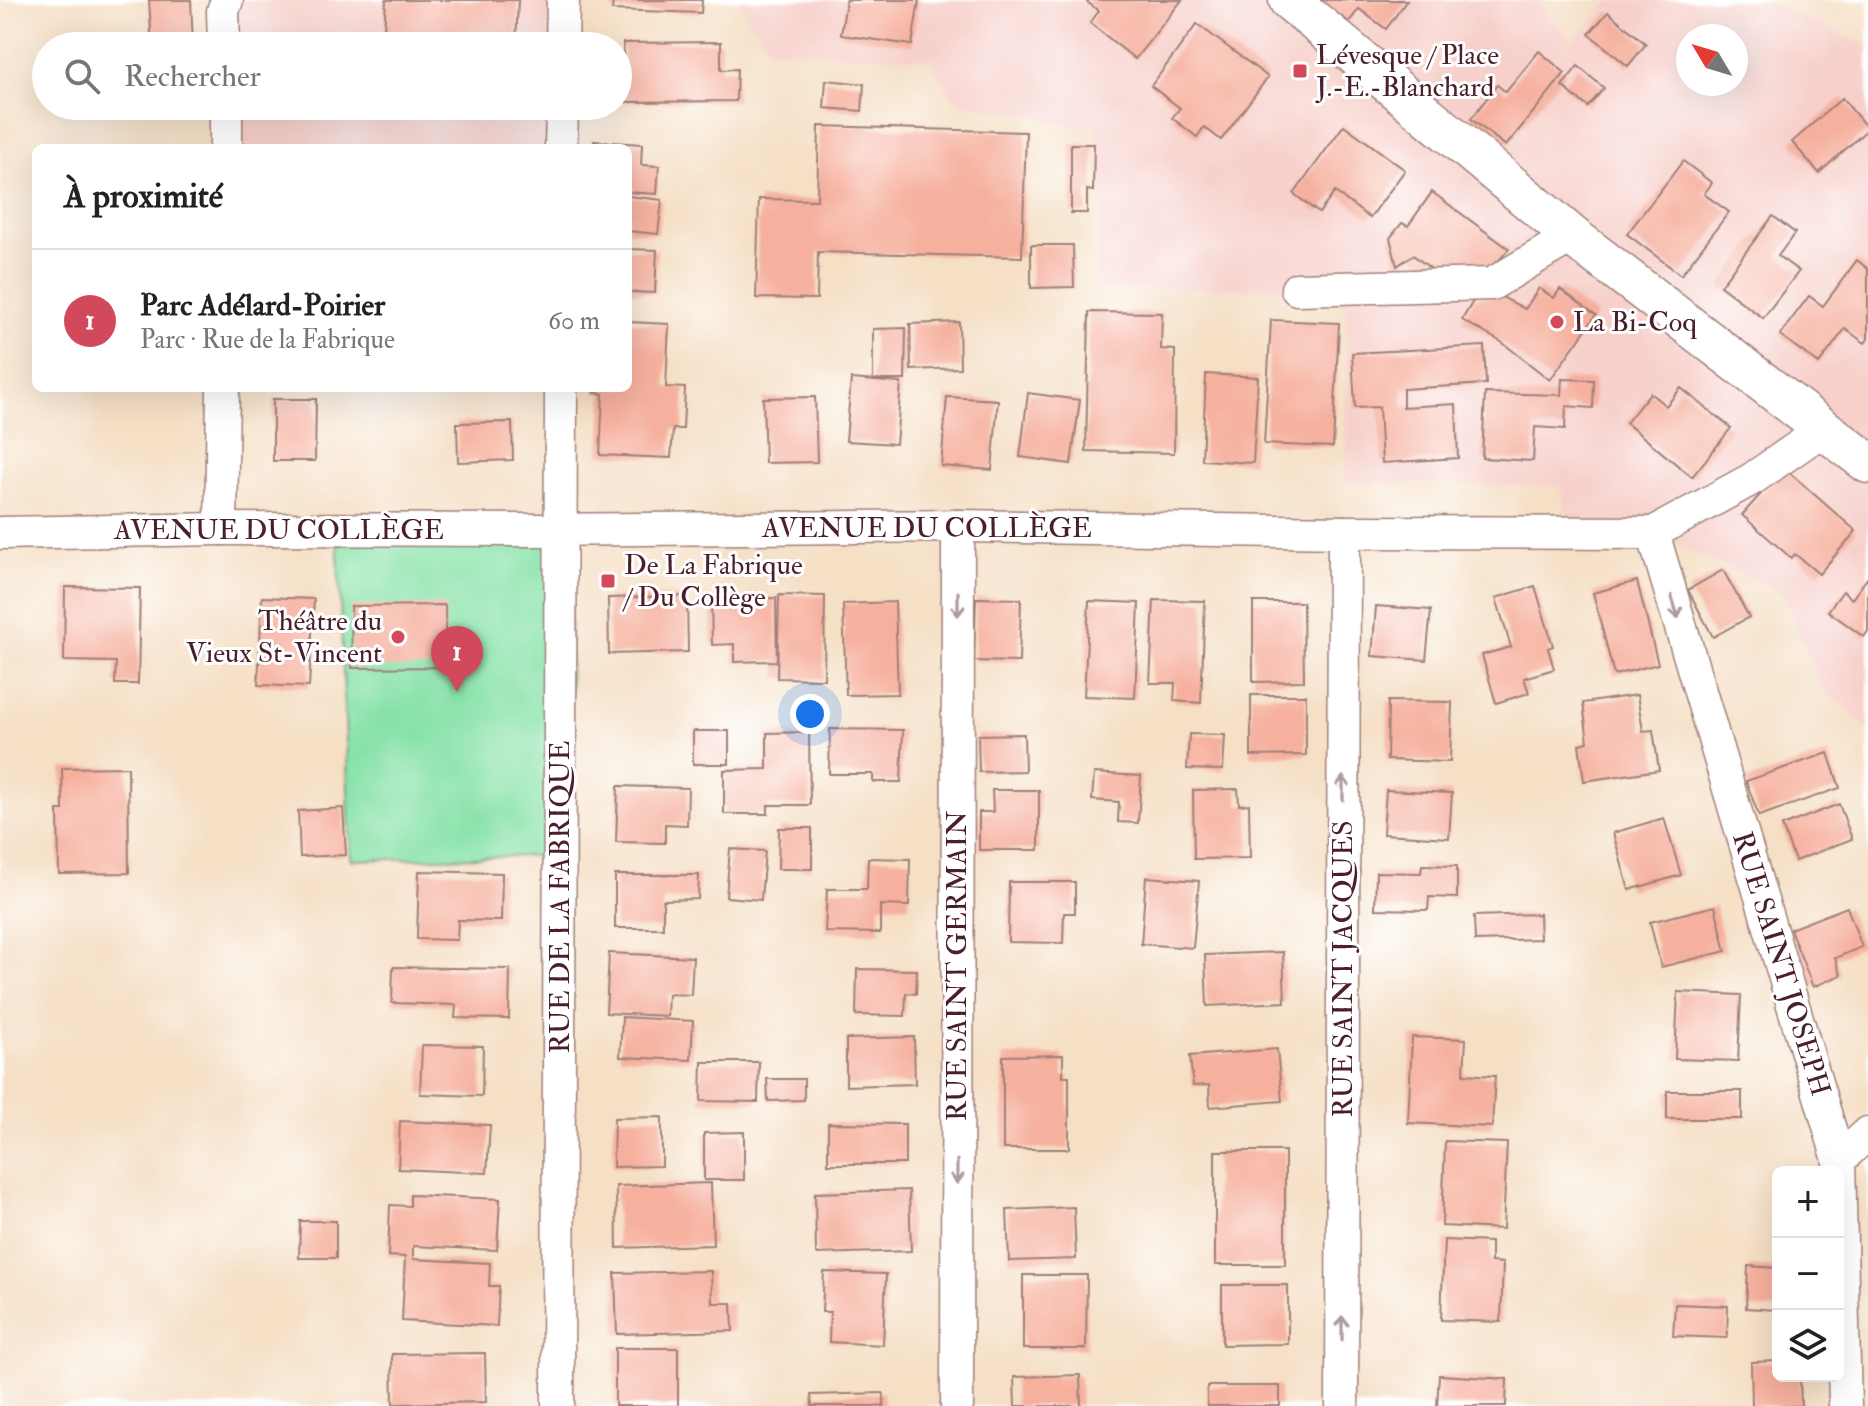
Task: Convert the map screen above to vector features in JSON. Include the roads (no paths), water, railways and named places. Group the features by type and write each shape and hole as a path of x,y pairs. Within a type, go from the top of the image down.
{"street":[{"path":"224,32 223,11 227,0"},
{"path":"562,32 563,0"},
{"path":"1289,0 1572,236 1868,463"},
{"path":"226,120 226,144"},
{"path":"561,144 562,120"},
{"path":"1297,289 1492,284 1572,236"},
{"path":"221,529 223,392"},
{"name":"RUE DE LA FABRIQUE","path":"558,1406 561,392"},
{"name":"AVENUE DU COLLÈGE","path":"0,533 958,526 1653,533 1752,479 1824,429"},
{"name":"RUE SAINT GERMAIN","path":"957,1406 958,526"},
{"name":"RUE SAINT JACQUES","path":"1342,1406 1344,532"},
{"name":"RUE SAINT JOSEPH","path":"1653,533 1839,1160 1845,1406"},
{"path":"1839,1160 1868,1133"}],"place":[{"name":"Lévesque / Place J.-E.-Blanchard","path":"1300,71"},
{"name":"La Bi-Coq","path":"1557,322"},
{"name":"De La Fabrique / Du Collège","path":"608,581"},
{"name":"Théâtre du Vieux St-Vincent","path":"398,637"},
{"name":"Parc Adélard-Poirier","path":"457,692"}]}
